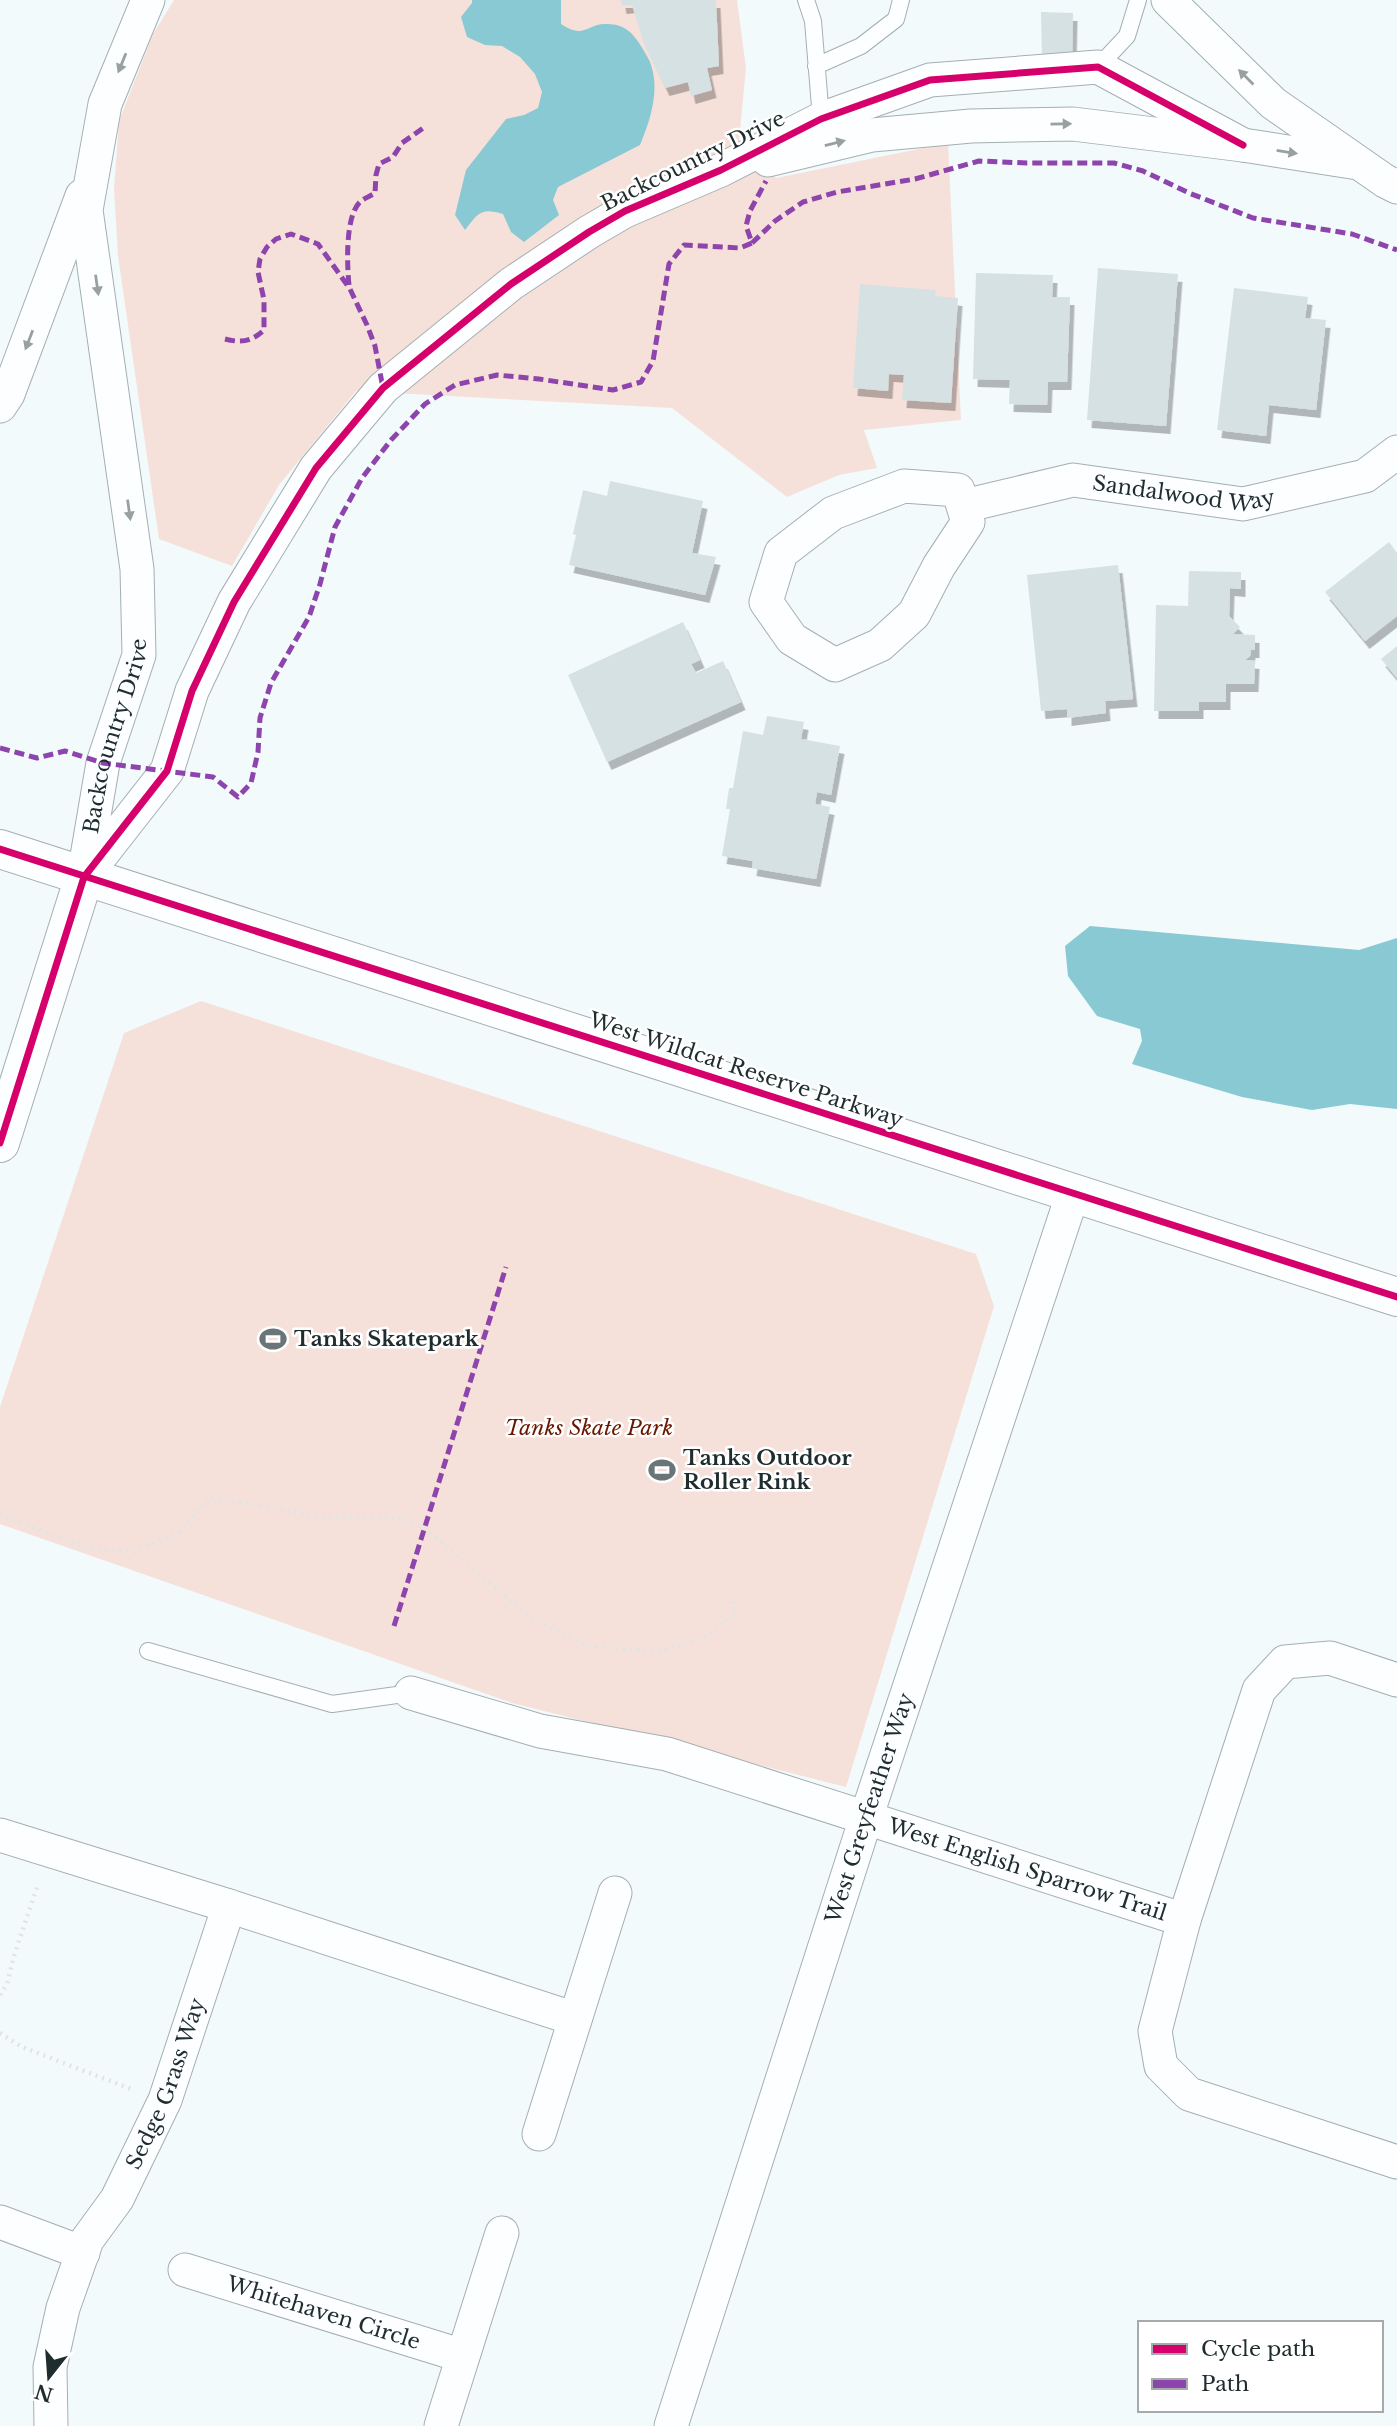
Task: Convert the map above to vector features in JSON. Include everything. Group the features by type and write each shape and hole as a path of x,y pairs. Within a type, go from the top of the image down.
{"main road":[{"name":"West Wildcat Reserve Parkway","path":"0,849 1397,1297"},
{"path":"0,1143 84,877"}],"street":[{"name":"Backcountry Drive","path":"84,877 103,763 139,655 137,569 86,210 105,104 148,0"},
{"name":"Backcountry Drive","path":"1168,0 1273,103 1397,187"},
{"name":"Backcountry Drive","path":"84,877 167,771 192,691 234,602 316,468 383,388 511,284 589,232 625,211 721,170 821,119 930,80 1098,67 1243,145"},
{"name":"Backcountry Drive","path":"721,170 872,135 971,126 1073,124 1243,145 1358,163"},
{"name":"Backcountry Drive","path":"0,406 8,394 95,161"},
{"name":"Sandalwood Way","path":"964,506 1073,480 1243,503 1365,476 1397,452"},
{"path":"904,486 958,490 964,506 968,522 939,566 915,614 880,645 835,665 792,639 766,602 781,553 833,513 904,486"},
{"name":"West Greyfeather Way","path":"671,2426 866,1818 1073,1193"},
{"name":"West English Sparrow Trail","path":"411,1693 540,1731 667,1754 1184,1920 1259,1690 1285,1662 1330,1658 1397,1680"},
{"path":"0,1835 229,1906 575,2019"},
{"path":"539,2134 615,1893"},
{"name":"Sedge Grass Way","path":"51,2426 50,2367 63,2308 87,2241 117,2199 165,2101 229,1906"},
{"path":"1184,1920 1154,2031 1161,2066 1189,2094 1397,2162"},
{"path":"0,2222 83,2253"},
{"path":"441,2426 502,2233"},
{"name":"Whitehaven Circle","path":"185,2270 463,2356"}],"lane":[{"path":"806,0 813,21 821,119"},
{"path":"816,66 862,47 896,19 901,0"},
{"path":"1098,67 1127,36 1138,0"},
{"path":"148,1651 332,1703 411,1693"}],"path":[{"path":"0,1514 85,1548 134,1552 179,1532 211,1496 321,1517 397,1517 425,1528 531,1618 585,1644 658,1652 708,1636 735,1614 733,1598"},
{"path":"0,1994 7,1984 47,1850"},
{"path":"0,2033 22,2047 165,2101"}],"green space":[{"path":"174,0 737,0 746,68 739,141 776,178 948,143 961,420 864,430 877,468 839,475 787,497 672,408 356,391 279,485 232,566 159,539 118,256 114,189 119,121 153,34"},
{"name":"Tanks Skate Park","path":"201,1001 976,1254 994,1306 846,1787 512,1703 0,1524 0,1407 124,1033"}],"water":[{"path":"472,0 561,0 561,24 576,31 600,24 625,28 641,45 654,75 653,106 640,145 558,187 553,200 559,215 524,242 511,232 503,214 490,211 481,213 465,230 455,215 466,170 506,119 538,108 542,92 535,74 520,57 502,46 485,45 467,37 461,17"},
{"path":"1090,926 1359,950 1397,938 1397,1109 1350,1104 1312,1110 1242,1097 1132,1064 1142,1041 1140,1029 1097,1016 1068,976 1065,946"}],"building":[{"path":"621,0 716,0 719,66 707,68 712,90 691,96 688,82 665,88 644,44 632,5 622,6"},
{"path":"1041,12 1073,13 1072,59 1042,59"},
{"path":"1098,268 1178,274 1166,426 1087,420"},
{"path":"976,273 1053,275 1052,297 1070,297 1067,382 1048,382 1047,405 1009,404 1010,380 973,379"},
{"path":"860,284 936,290 935,296 958,298 951,403 902,400 904,375 889,374 888,391 853,388"},
{"path":"1234,288 1308,297 1305,318 1326,320 1316,410 1269,405 1266,436 1217,430"},
{"path":"610,481 703,501 692,553 716,557 705,595 569,565 583,490 607,496"},
{"path":"1389,542 1397,553 1397,616 1365,641 1325,592"},
{"path":"1118,565 1133,699 1105,701 1106,713 1067,718 1067,709 1041,711 1027,575"},
{"path":"1189,571 1241,572 1241,589 1230,588 1229,616 1240,627 1233,634 1255,635 1255,650 1251,650 1250,656 1245,660 1255,661 1254,684 1226,684 1226,702 1199,702 1199,711 1154,711 1156,605 1188,606"},
{"path":"683,622 700,660 691,664 696,673 723,661 741,702 607,762 568,675"},
{"path":"1397,646 1397,678 1381,659"},
{"path":"767,716 804,722 801,739 840,746 831,795 817,792 815,804 830,807 816,879 752,868 753,861 722,856 730,809 726,809 729,788 733,788 743,731 763,735"}],"marked path":[{"path":"349,285 348,241 355,209 375,193 379,164 393,157 402,143 426,126"},
{"path":"752,243 775,221 803,202 837,192 915,179 979,161 1114,163 1143,171 1189,193 1253,218 1352,234 1397,250"},
{"path":"0,748 37,758 65,751 103,763 213,777 238,797 251,783 258,752 260,718 271,683 309,617 335,527 362,478 391,440 425,404 455,385 497,375 613,390 641,382 653,361 669,264 684,245 740,248 752,243 746,226 750,211 766,181"},
{"path":"225,339 246,340 264,330 264,300 258,272 260,259 276,239 291,234 318,244 350,289 375,346 383,388"},
{"path":"394,1626 506,1267"}],"cycle path":[{"path":"0,1143 84,877 167,771 192,691 234,602 316,468 383,388 511,284 625,211 721,170 821,119 930,80 1098,67 1243,145"},
{"path":"0,849 1397,1297"}],"place":[{"name":"Tanks Skatepark","path":"273,1339"},
{"name":"Tanks Outdoor Roller Rink","path":"662,1470"}]}
